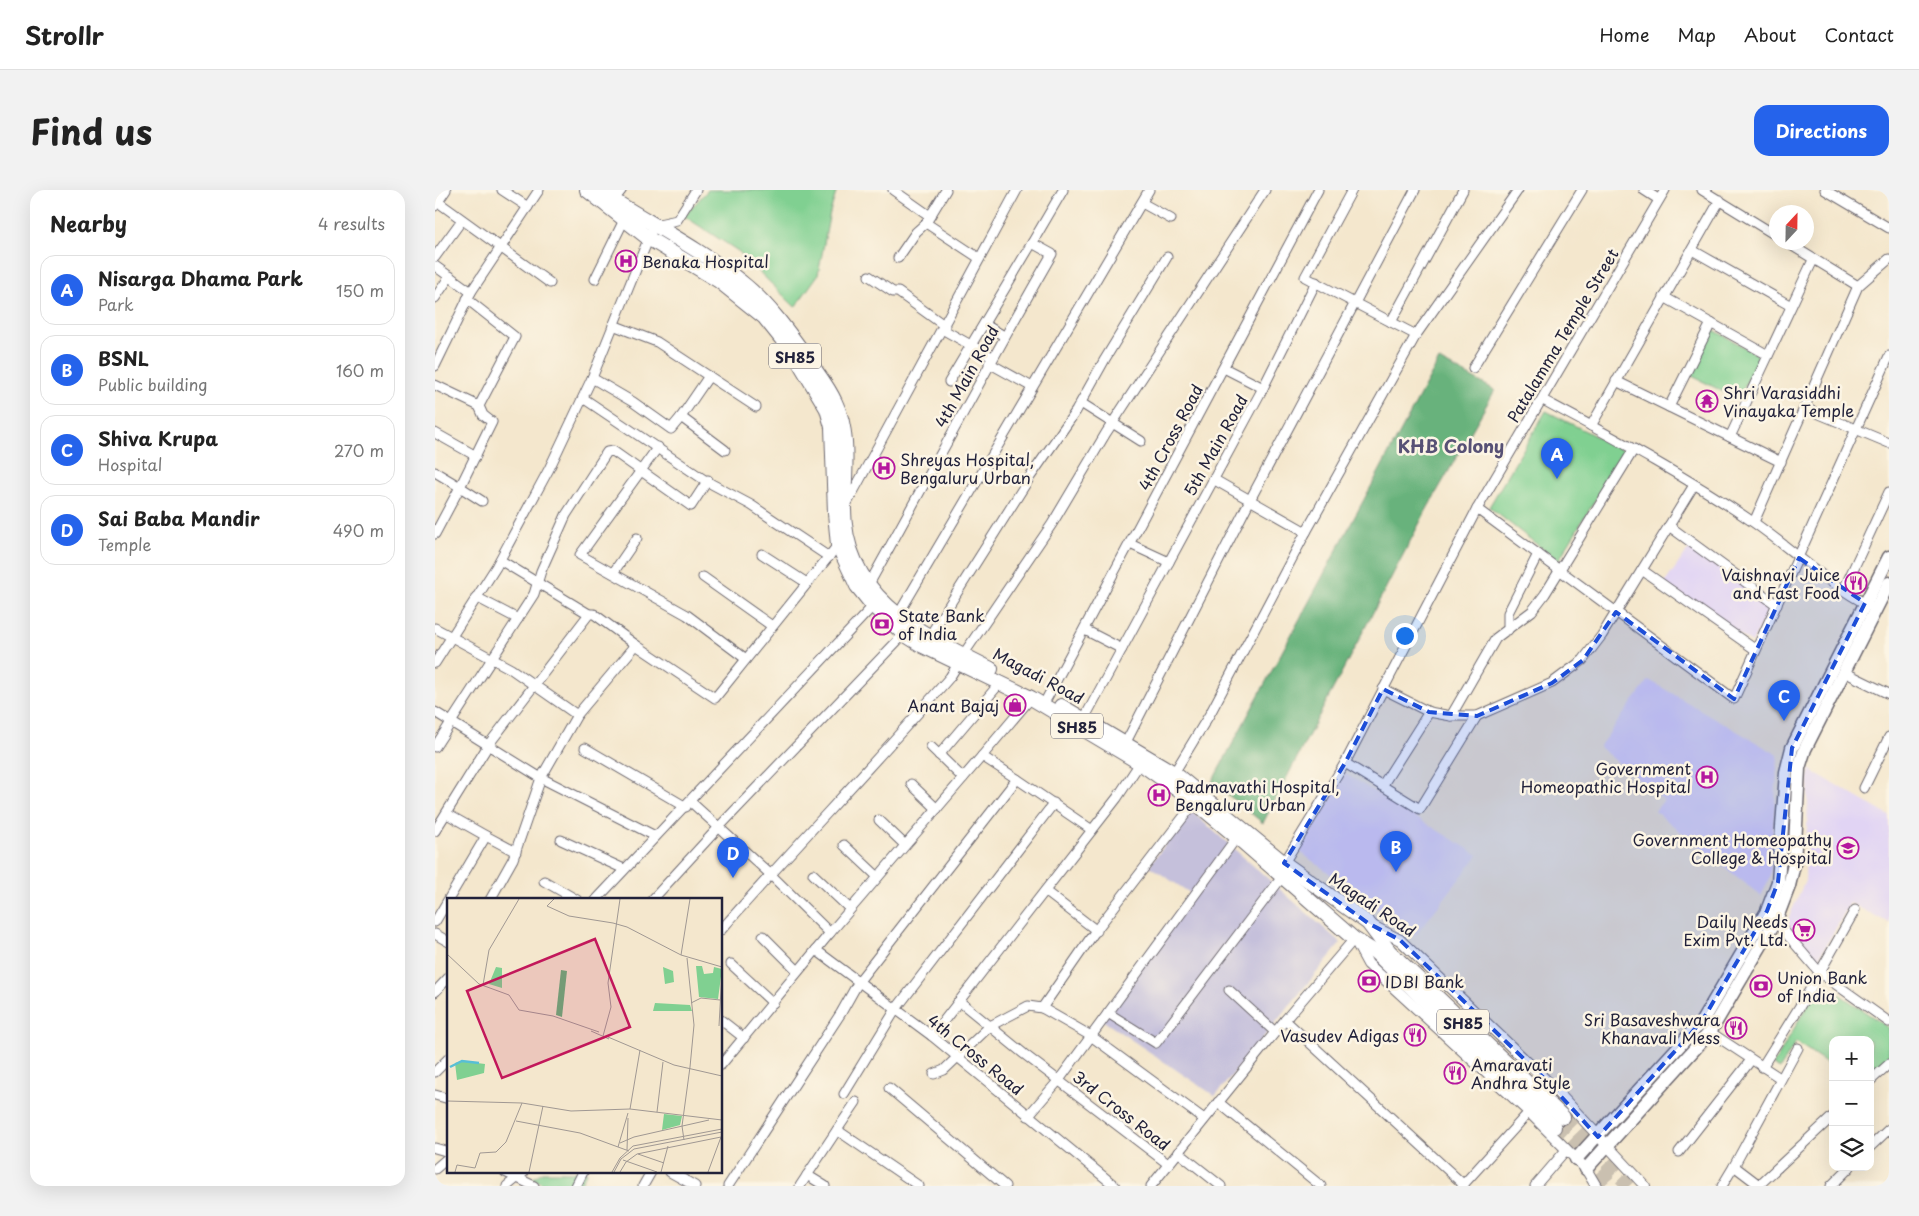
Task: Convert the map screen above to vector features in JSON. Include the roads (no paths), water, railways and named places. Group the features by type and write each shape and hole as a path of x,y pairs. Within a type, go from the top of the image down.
{"main road":[{"name":"Magadi Road","path":"587,190 611,197 651,231"},
{"name":"Magadi Road","path":"611,197 624,220 651,231 742,282 781,321 818,374 835,401 841,417 845,455 839,511 839,545 857,586 873,606 904,634 1047,698 1084,719 1140,763 1195,802 1237,837 1283,870 1368,923"},
{"name":"Magadi Road","path":"839,511 856,565 868,586 898,615 961,660 1000,683 1174,773 1283,870 1354,939"},
{"path":"1586,1169 1602,1142 1702,1021 1789,886 1794,864 1799,768 1805,749 1844,672 1889,557"},
{"path":"1576,1159 1602,1142 1710,1032 1771,916 1778,882 1786,772 1791,748 1870,606 1889,583"},
{"name":"SH85","path":"1354,939 1375,952 1559,1122 1389,951 1368,923"}],"street":[{"path":"446,190 436,205 461,220 550,283"},
{"path":"502,190 528,207"},
{"path":"435,366 469,295 539,190"},
{"path":"435,662 500,560 549,469 592,378 651,231 677,220 697,190"},
{"path":"893,190 979,258"},
{"path":"897,258 928,219 946,190"},
{"path":"839,511 943,328 1017,190"},
{"path":"949,382 1063,190"},
{"path":"898,615 1149,190"},
{"path":"723,928 770,874 878,760 951,677 1052,524 1112,423 1265,190"},
{"name":"4th Cross Road","path":"1047,698 1085,630 1318,190"},
{"path":"1352,190 1305,277 1416,335"},
{"path":"1123,748 1250,500 1415,190"},
{"path":"1391,322 1463,190"},
{"path":"1174,773 1211,712 1306,532 1416,335 1518,190"},
{"path":"1473,368 1582,190"},
{"path":"1644,190 1658,199"},
{"name":"Patalamma Temple Street","path":"1108,1013 1156,1043 1283,870 1345,763 1477,509 1543,400 1658,199 1665,190"},
{"path":"1702,190 1769,231"},
{"path":"1825,190 1889,228"},
{"path":"1591,426 1720,200"},
{"path":"1142,203 1171,219"},
{"path":"435,257 461,220"},
{"path":"595,279 624,220"},
{"name":"4th Main Road","path":"868,586 990,360 1052,254 1033,243"},
{"path":"1691,250 1791,306"},
{"path":"1798,250 1857,286"},
{"path":"929,637 1030,478 1081,403 1167,257"},
{"path":"1754,522 1857,286 1889,259"},
{"path":"1730,436 1813,260"},
{"path":"435,266 451,276 515,337 479,406"},
{"path":"435,298 451,276"},
{"path":"869,276 893,292 898,292 943,328 1032,387"},
{"name":"5th Main Road","path":"1084,719 1263,388 1316,282"},
{"path":"1664,297 1768,355"},
{"path":"1669,407 1711,323"},
{"path":"984,324 1004,336"},
{"path":"613,325 657,342 756,407"},
{"path":"1477,509 1734,700 1889,356"},
{"path":"1224,368 1263,388"},
{"path":"592,378 633,402 671,429 709,376"},
{"path":"1616,382 1781,462"},
{"path":"435,385 479,406 483,415 492,422 435,534"},
{"path":"583,398 705,481 708,480 829,557"},
{"path":"1543,400 1634,449 1754,522 1799,558 1870,606"},
{"path":"1081,403 1141,441"},
{"path":"1805,408 1889,443"},
{"path":"681,417 725,450"},
{"path":"435,433 475,456"},
{"path":"658,448 580,555 687,616 746,659"},
{"path":"1451,716 1489,647 1496,638 1533,611 1634,449"},
{"path":"435,747 494,659 534,594 566,515 607,452 613,451 691,506 708,480"},
{"path":"435,472 482,501"},
{"path":"1213,479 1306,532"},
{"path":"1383,689 1429,712 1451,716 1477,716 1552,683 1583,660 1616,612 1694,485"},
{"path":"1844,589 1889,492"},
{"path":"1669,526 1777,605"},
{"path":"613,573 637,538"},
{"path":"1130,544 1169,562"},
{"path":"500,560 539,581 589,614 594,614 636,646 715,698 839,545"},
{"path":"762,554 807,583"},
{"path":"1508,630 1508,614 1538,554"},
{"path":"1642,570 1756,650"},
{"path":"703,577 772,626"},
{"path":"476,597 518,619"},
{"path":"598,898 873,606"},
{"path":"435,830 447,814 489,744 589,614"},
{"path":"435,628 452,635 535,684 577,715"},
{"path":"1085,630 1122,649"},
{"path":"654,898 719,827 904,634"},
{"path":"491,898 515,852 541,778 577,715 636,646"},
{"path":"1844,672 1889,694"},
{"path":"939,755 1000,683"},
{"path":"723,1063 850,909 1031,698"},
{"path":"435,712 541,778 655,836"},
{"path":"1382,786 1429,712"},
{"path":"1345,763 1420,809 1477,716"},
{"path":"1864,788 1889,738"},
{"path":"931,747 963,778"},
{"path":"585,748 688,804 719,827 830,933"},
{"path":"982,756 1055,803 1092,830"},
{"path":"932,1036 1117,798 1140,763"},
{"path":"729,1186 841,1013 859,981 1017,779"},
{"path":"911,784 937,809"},
{"path":"1042,1008 1097,931 1195,802"},
{"path":"844,1094 896,1009 1055,803"},
{"path":"447,814 515,852"},
{"path":"879,820 905,845"},
{"path":"449,898 486,836"},
{"path":"1028,1116 1059,1080 1237,837"},
{"path":"561,840 624,869"},
{"path":"844,845 878,877"},
{"path":"813,874 850,909"},
{"path":"544,882 573,898"},
{"path":"1045,891 1097,931"},
{"path":"435,922 447,902"},
{"path":"1763,1067 1820,973 1855,910"},
{"path":"1771,916 1820,973 1888,1020"},
{"name":"Magadi Road","path":"1368,923 1399,940 1547,1081 1645,1186"},
{"path":"435,934 447,941"},
{"path":"763,936 798,971"},
{"path":"1151,1186 1275,1032 1354,939"},
{"name":"Magadi Road","path":"1354,939 1368,964 1529,1112 1586,1169 1596,1186"},
{"name":"4th Cross Road","path":"816,950 932,1036 1115,1186"},
{"path":"731,964 773,1003"},
{"path":"435,992 447,979"},
{"path":"1229,990 1275,1032"},
{"name":"3rd Cross Road","path":"959,1001 1168,1164"},
{"path":"934,1074 944,1070 990,1026 1028,1006 1042,1008 1091,1036 1205,1119"},
{"path":"1285,1020 1463,1185 1529,1112"},
{"path":"723,1022 743,1038"},
{"path":"1710,1032 1780,1078"},
{"path":"1722,1186 1798,1048"},
{"path":"435,1072 447,1060"},
{"path":"1679,1152 1751,1060"},
{"path":"1874,1077 1889,1064"},
{"path":"889,1088 1005,1186"},
{"path":"800,1186 856,1102"},
{"path":"1218,1102 1321,1186"},
{"path":"1734,1166 1758,1185 1829,1120"},
{"path":"1874,1143 1889,1129"},
{"path":"837,1130 919,1186"},
{"path":"1535,1186 1566,1150"},
{"path":"1178,1152 1221,1186"},
{"path":"435,1169 447,1159"},
{"path":"1831,1186 1846,1171"},
{"path":"507,1186 520,1174 533,1186"},
{"path":"576,1186 582,1174"},
{"path":"643,1186 650,1174"},
{"path":"674,1174 695,1186"},
{"path":"807,1175 825,1186"}],"tunnel":[{"path":"1563,1117 1629,1186"},
{"path":"1554,1127 1590,1161 1612,1186"}],"place":[{"name":"Benaka Hospital","path":"626,261"},
{"name":"Shri Varasiddhi Vinayaka Temple","path":"1707,401"},
{"name":"Shreyas Hospital, Bengaluru Urban","path":"884,468"},
{"name":"Nisarga Dhama Park","path":"1557,479"},
{"name":"Vaishnavi Juice and Fast Food","path":"1856,583"},
{"name":"State Bank of India","path":"882,624"},
{"name":"Anant Bajaj","path":"1015,705"},
{"name":"Shiva Krupa","path":"1784,721"},
{"name":"Government Homeopathic Hospital","path":"1707,777"},
{"name":"Padmavathi Hospital, Bengaluru Urban","path":"1159,795"},
{"name":"Government Homeopathy College & Hospital","path":"1848,848"},
{"name":"BSNL","path":"1396,872"},
{"name":"Sai Baba Mandir","path":"733,878"},
{"name":"Daily Needs Exim Pvt. Ltd.","path":"1804,930"},
{"name":"IDBI Bank","path":"1369,981"},
{"name":"Union Bank of India","path":"1761,986"},
{"name":"Sri Basaveshwara Khanavali Mess","path":"1736,1028"},
{"name":"Vasudev Adigas","path":"1415,1035"},
{"name":"Amaravati Andhra Style","path":"1455,1073"}],"district":[{"name":"KHB Colony","path":"1451,445"}]}
